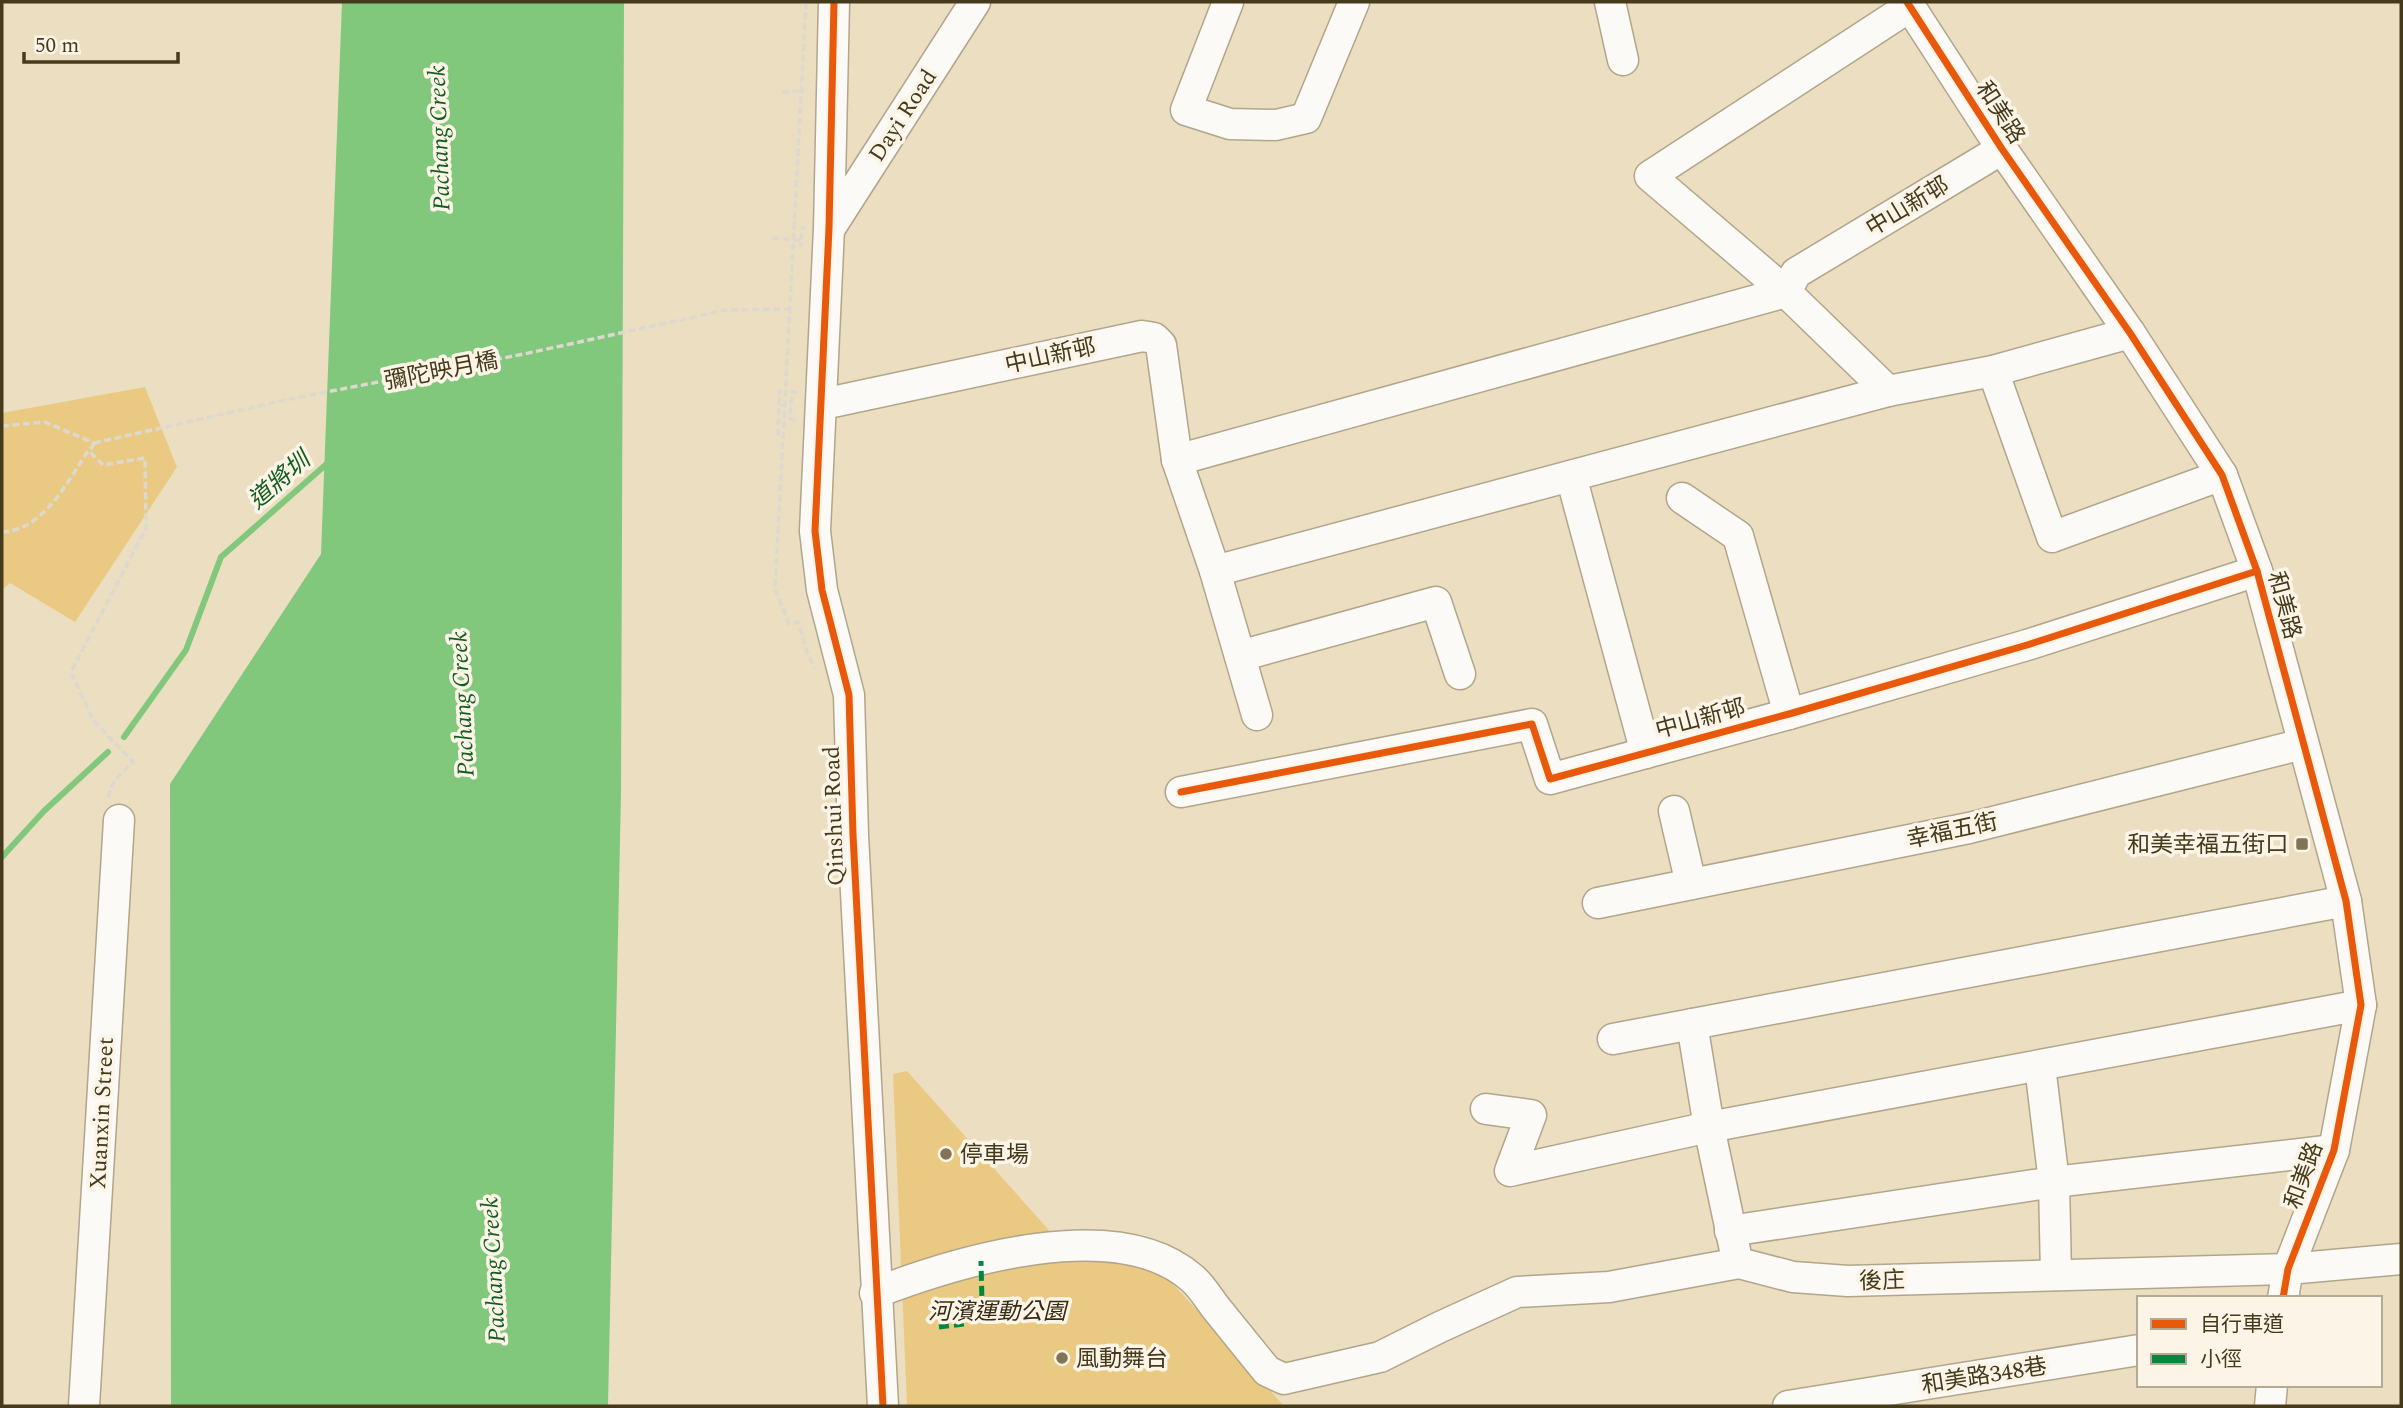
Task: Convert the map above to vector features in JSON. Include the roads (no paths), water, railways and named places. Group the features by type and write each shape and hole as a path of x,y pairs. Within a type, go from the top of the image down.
{"street":[{"name":"Qinshui Road","path":"834,2 815,228 823,404 815,531 822,590 849,695 853,835 883,1406"},
{"name":"Dayi Road","path":"815,228 975,2"},
{"path":"1228,2 1186,110 1230,124 1276,125 1306,118 1354,2"},
{"path":"1610,2 1623,60"},
{"path":"1888,391 1786,292 1650,176 1908,4"},
{"name":"和美路","path":"1908,4 2002,149 2130,333 2222,475 2257,572 2346,901 2361,1005 2334,1150 2285,1283"},
{"name":"中山新邨","path":"1786,292 1796,273 2002,149"},
{"path":"1177,460 1786,292"},
{"path":"1215,571 1888,391 1993,371 2130,333"},
{"name":"中山新邨","path":"823,404 1142,336 1154,338 1161,345 1177,460 1215,571 1256,715"},
{"path":"1993,371 2052,537 2222,475"},
{"path":"1571,476 1646,753"},
{"path":"1682,498 1738,536 1789,714"},
{"name":"中山新邨","path":"1181,792 1532,724 1550,779 2027,646 2257,572"},
{"path":"1240,656 1436,602 1460,674"},
{"name":"幸福五街","path":"1598,903 1969,828 2303,744"},
{"path":"1674,811 1690,884"},
{"name":"Xuanxin Street","path":"84,1406 119,820"},
{"path":"1613,1039 2346,901"},
{"path":"1486,1109 1531,1115 1510,1171 1709,1127 2361,1005"},
{"path":"1692,1024 1709,1127 1738,1263"},
{"path":"2040,1066 2054,1182 2056,1275"},
{"path":"1730,1231 2054,1182 2334,1150"},
{"name":"後庄","path":"875,1293 937,1272 1022,1251 1094,1245 1135,1251 1165,1260 1194,1279 1266,1371 1284,1380 1380,1357 1517,1292 1609,1287 1738,1263 1793,1277 1848,1281 2056,1275 2285,1283 2401,1259"},
{"name":"和美路348巷","path":"1788,1406 2137,1350"},
{"path":"2270,1406 2273,1387"}],"water":[{"name":"Pachang Creek","path":"342,2 624,2 621,793 608,1406 171,1406 170,784 321,554"}],"waterway":[{"name":"道將圳","path":"124,737 186,650 221,557 330,461"},
{"name":"道將圳","path":"2,857 44,811 108,752"}],"place":[{"name":"和美幸福五街口","path":"2302,844"},
{"name":"停車場","path":"946,1154"},
{"name":"風動舞台","path":"1062,1358"}],"park label":[{"name":"河濱運動公園","path":"997,1311"}]}
